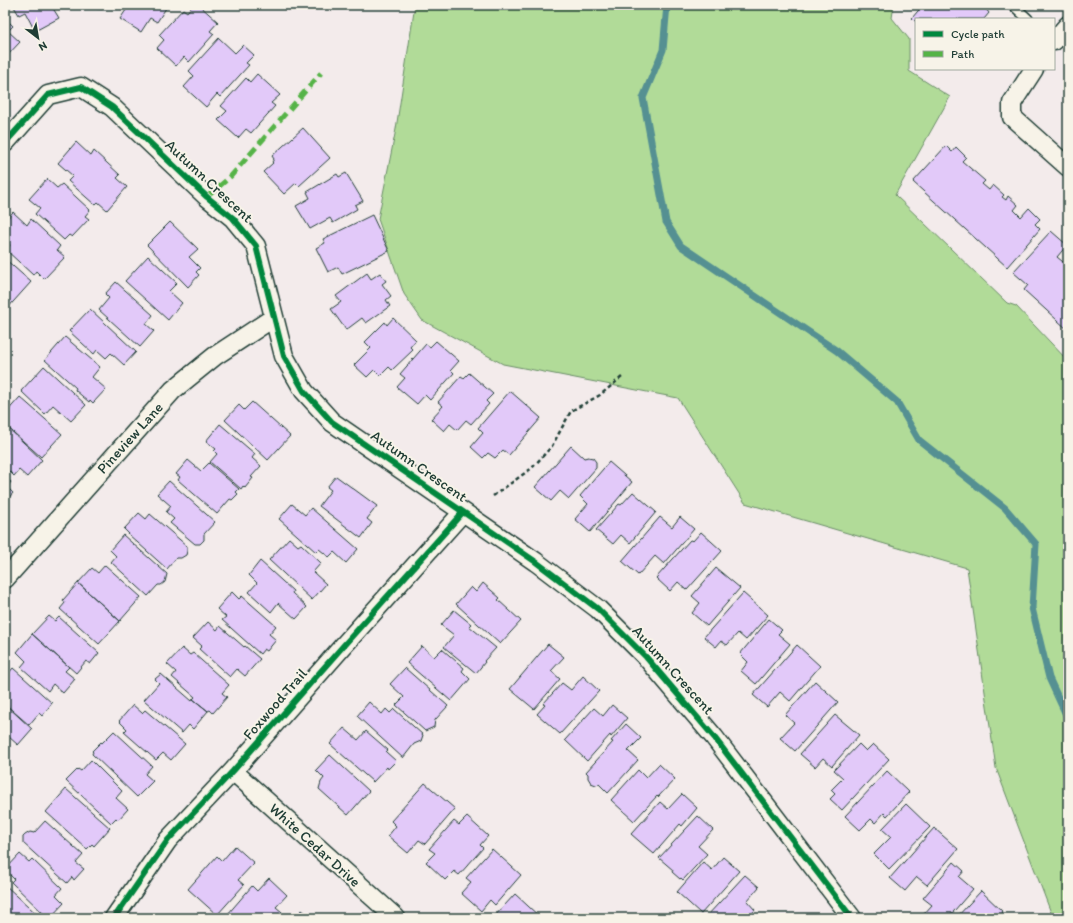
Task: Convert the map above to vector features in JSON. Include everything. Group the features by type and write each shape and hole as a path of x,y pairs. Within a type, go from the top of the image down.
{"street":[{"path":"1055,40 1068,25"},
{"path":"1033,70 1012,103 1012,117 1068,167"},
{"name":"Autumn Crescent","path":"5,144 48,95 81,87 112,107 207,197 233,218 256,246 273,318 284,356 304,391 332,422 536,562 598,609 646,657 714,737 852,918"},
{"name":"Pineview Lane","path":"5,579 173,390 215,356 273,318"},
{"name":"Foxwood Trail","path":"114,918 168,840 233,771 344,644 463,512"},
{"name":"White Cedar Drive","path":"233,771 396,918"}],"lane":[{"path":"1013,5 1027,18"}],"path":[{"path":"494,496 532,468 552,446 571,411 600,395 622,377"}],"green space":[{"path":"415,5 894,5 892,18 909,39 909,71 950,97 895,195 1007,303 1016,306 1068,361 1068,918 1053,918 996,768 967,568 745,503 678,398 503,364 422,320 404,294 378,219 396,129"}],"building":[{"path":"13,5 51,5 59,18 35,31 25,12 19,15"},
{"path":"76,5 103,5 102,9 76,7"},
{"path":"121,5 168,5 157,22 150,18 141,32 120,19 126,10 120,7"},
{"path":"193,5 199,5 218,22 210,31 214,34 189,62 184,57 176,66 157,48 164,40 159,35 183,9 187,12"},
{"path":"923,5 990,5 986,9 989,13 985,18 915,18 915,21 912,18"},
{"path":"5,18 13,26 8,31 20,42 5,58"},
{"path":"219,38 235,53 243,45 254,55 246,63 249,65 220,97 217,94 206,107 184,87 194,76 189,71"},
{"path":"257,74 280,95 271,103 275,106 251,133 246,129 238,138 218,120 227,111 221,106 246,78 250,82"},
{"path":"303,128 330,158 299,186 296,183 284,194 263,172 273,163 272,162 274,159 272,156"},
{"path":"76,142 91,156 94,151 120,175 117,178 127,187 107,210 98,202 95,205 68,181 73,176 58,163"},
{"path":"946,146 952,152 956,147 966,157 962,161 985,181 982,184 989,190 993,185 1004,195 1002,197 1006,200 1008,196 1018,205 1014,210 1021,217 1029,208 1040,219 1035,224 1040,229 1007,267 913,182"},
{"path":"346,173 363,201 355,205 357,209 333,223 330,218 310,229 296,206 310,198 307,192 337,174 339,177"},
{"path":"47,179 57,188 62,184 90,210 85,216 89,219 72,237 69,235 64,240 35,214 40,208 29,199"},
{"path":"13,212 27,225 31,219 60,246 57,250 65,257 44,279 36,271 33,275 6,250 10,245 5,241 5,221"},
{"path":"372,215 389,251 342,274 338,267 328,272 316,248 325,243 323,239"},
{"path":"170,222 198,249 189,257 200,268 196,272 199,275 188,287 147,245"},
{"path":"1051,231 1067,245 1057,257 1068,266 1068,330 1024,290 1028,285 1013,272"},
{"path":"148,256 177,283 169,291 182,303 168,320 125,281"},
{"path":"5,259 31,282 5,311"},
{"path":"367,273 371,279 380,273 386,281 382,284 391,296 386,300 390,306 366,323 362,318 346,330 331,309 341,302 336,296"},
{"path":"116,282 153,315 146,324 154,331 140,347 99,310 109,298 105,294"},
{"path":"90,309 136,352 124,365 111,353 106,358 97,350 94,354 69,331"},
{"path":"393,318 416,340 410,347 413,350 392,370 389,367 380,376 374,370 367,377 354,365 371,348 365,342 385,322 387,325"},
{"path":"65,337 100,367 92,377 106,389 93,403 90,400 89,402 75,390 76,388 45,360"},
{"path":"436,341 459,361 451,370 454,373 430,400 425,395 417,404 397,387 405,378 400,374 426,344 430,347"},
{"path":"44,366 86,405 71,421 53,405 45,414 21,391"},
{"path":"469,373 493,394 486,401 489,404 471,424 466,420 457,430 450,424 444,431 431,419 443,406 438,402 461,376 464,378"},
{"path":"510,391 541,418 509,455 503,450 495,458 488,453 483,458 471,447 483,433 478,428"},
{"path":"20,397 62,434 41,457 5,425 5,414"},
{"path":"252,402 290,436 268,460 225,420 239,405 244,410"},
{"path":"220,424 255,454 252,458 261,466 251,477 253,478 245,488 243,486 241,489 210,462 217,454 214,451 216,449 206,441"},
{"path":"5,425 42,460 27,477 19,470 14,476 5,467"},
{"path":"571,446 584,458 593,458 596,462 596,468 569,499 560,491 551,501 535,487"},
{"path":"188,460 201,471 209,463 239,489 236,492 238,494 232,500 230,499 217,514 178,480 180,477 176,474"},
{"path":"609,462 632,482 590,532 575,519 588,504 580,496"},
{"path":"336,476 377,506 367,519 372,523 361,538 319,506 331,490 327,487"},
{"path":"5,477 11,482 7,487 13,493 5,502"},
{"path":"169,481 215,522 204,534 204,540 200,544 195,544 170,523 174,519 166,512 171,506 157,494"},
{"path":"633,492 656,512 630,543 621,535 613,544 596,530 619,504 621,505"},
{"path":"292,504 305,515 311,508 358,549 346,563 334,552 329,557 319,549 316,552 279,519"},
{"path":"139,513 146,519 150,514 187,546 186,555 181,558 176,558 167,569 124,529"},
{"path":"660,517 672,527 680,517 694,529 664,564 655,556 638,575 622,561"},
{"path":"701,532 722,551 687,590 678,582 670,591 656,578 690,540 693,541"},
{"path":"123,535 167,574 165,582 158,585 148,596 111,562 116,556 110,550"},
{"path":"289,538 298,546 301,544 321,563 313,572 326,584 312,600 269,560"},
{"path":"260,561 293,591 292,593 307,607 296,619 278,603 271,612 249,592 257,583 249,575"},
{"path":"105,565 141,597 120,621 78,583 92,568 98,573"},
{"path":"716,568 740,588 707,626 692,613 700,603 692,596"},
{"path":"78,583 120,621 99,644 60,609 65,603 63,600"},
{"path":"483,583 500,598 498,600 521,621 500,644 456,604 471,587 476,592"},
{"path":"232,592 239,599 242,596 276,626 269,634 276,640 267,651 264,649 260,654 222,620 226,617 217,609"},
{"path":"743,593 768,615 746,640 738,633 727,645 721,641 716,647 704,637"},
{"path":"454,610 471,624 469,626 496,648 484,661 485,662 476,673 444,647 454,635 441,625"},
{"path":"49,616 55,621 59,617 99,653 90,664 86,661 76,673 32,634"},
{"path":"769,619 782,630 778,634 790,644 756,684 741,671 748,662 740,654"},
{"path":"208,622 217,630 220,626 260,659 245,676 237,669 230,677 199,649 202,646 193,638"},
{"path":"32,634 69,667 65,671 75,679 63,693 53,684 48,691 21,667 26,661 17,652"},
{"path":"548,644 564,657 551,671 560,679 534,709 510,689"},
{"path":"797,645 820,666 790,701 780,692 767,707 753,695"},
{"path":"422,646 434,657 442,649 464,668 462,671 470,679 451,701 407,663"},
{"path":"182,648 190,655 193,653 229,685 222,693 227,697 213,713 210,710 208,711 193,699 195,697 172,677 176,672 167,664"},
{"path":"13,668 52,703 42,716 39,713 29,725 5,704 5,671 8,674"},
{"path":"405,668 448,706 435,720 434,727 425,731 396,705 404,697 390,684"},
{"path":"161,674 192,701 193,699 208,711 193,729 189,725 182,733 144,700 159,683 155,679"},
{"path":"583,676 599,691 560,734 537,714 545,705 543,704 562,683 571,690"},
{"path":"815,681 838,702 795,751 780,738 794,723 785,715"},
{"path":"369,702 382,714 386,709 390,713 394,709 423,735 421,741 414,744 403,758 357,716"},
{"path":"5,704 32,729 18,745 9,737 5,741"},
{"path":"133,705 142,713 145,710 185,744 171,760 163,753 156,760 124,732 127,729 119,721"},
{"path":"612,705 627,718 611,737 610,735 587,761 565,740 594,708 603,716"},
{"path":"835,715 859,735 832,766 823,758 815,767 800,754"},
{"path":"626,724 641,738 628,751 638,760 608,793 599,784 596,785 591,783 586,772 613,742 611,741"},
{"path":"344,728 358,740 366,731 388,750 386,752 396,761 388,769 387,767 373,782 330,744"},
{"path":"114,731 152,766 145,774 153,781 137,797 92,754 92,751"},
{"path":"859,744 866,751 873,744 889,759 842,810 830,799 835,794 831,790 843,778 834,770"},
{"path":"330,755 369,791 348,815 319,789 324,778 316,770"},
{"path":"91,760 122,791 116,798 128,809 118,820 116,818 111,823 66,781 78,769 81,771"},
{"path":"659,764 675,779 634,821 611,800 638,770 646,778"},
{"path":"887,771 909,792 887,816 884,813 875,823 871,819 860,830 845,816"},
{"path":"425,783 455,809 425,844 419,840 408,853 388,836 396,826 391,821"},
{"path":"66,789 110,828 94,846 92,844 87,849 46,812"},
{"path":"682,794 697,808 682,826 680,824 654,854 631,834 660,802 668,809"},
{"path":"906,804 930,827 889,869 874,854 891,837 882,829"},
{"path":"698,816 713,830 698,846 707,854 683,880 672,872 673,870 659,858"},
{"path":"467,817 488,836 480,845 483,848 459,875 454,871 445,880 426,862 435,853 429,849 454,821 459,825"},
{"path":"45,821 83,855 76,863 84,869 74,880 72,877 67,883 23,843 23,837 25,835 30,832 34,833"},
{"path":"934,828 958,849 927,885 917,877 905,891 890,878"},
{"path":"235,846 254,863 238,880 244,885 217,915 188,889 217,856 222,861"},
{"path":"492,849 521,875 495,905 490,900 481,911 461,893 471,882 466,878"},
{"path":"20,854 29,862 32,859 62,888 56,895 64,903 50,918 48,918 11,882 14,879 5,870"},
{"path":"723,857 739,871 701,914 677,892 703,862 712,870"},
{"path":"954,862 964,871 959,877 973,889 948,918 927,918 923,915 932,905 923,898"},
{"path":"745,875 759,887 747,901 755,910 748,918 707,918 706,917"},
{"path":"269,878 287,895 276,907 282,912 277,918 230,918 227,915 252,886 257,891"},
{"path":"5,885 40,917 40,918 5,918"},
{"path":"981,891 1003,912 997,918 956,918"},
{"path":"515,894 541,918 493,918"},
{"path":"302,910 312,918 295,918"}],"waterway":[{"path":"667,5 663,50 643,98 666,222 681,246 837,351 897,402 919,440 1005,508 1036,544 1032,608 1049,678 1068,719"}],"marked path":[{"path":"207,197 231,176 321,73"}],"cycle path":[{"path":"5,143 48,95 81,87 112,107 207,197 233,218 256,246 284,356 304,391 332,422 536,562 598,609 646,657 714,737 852,918"},
{"path":"114,918 168,840 233,771 463,512"}]}
